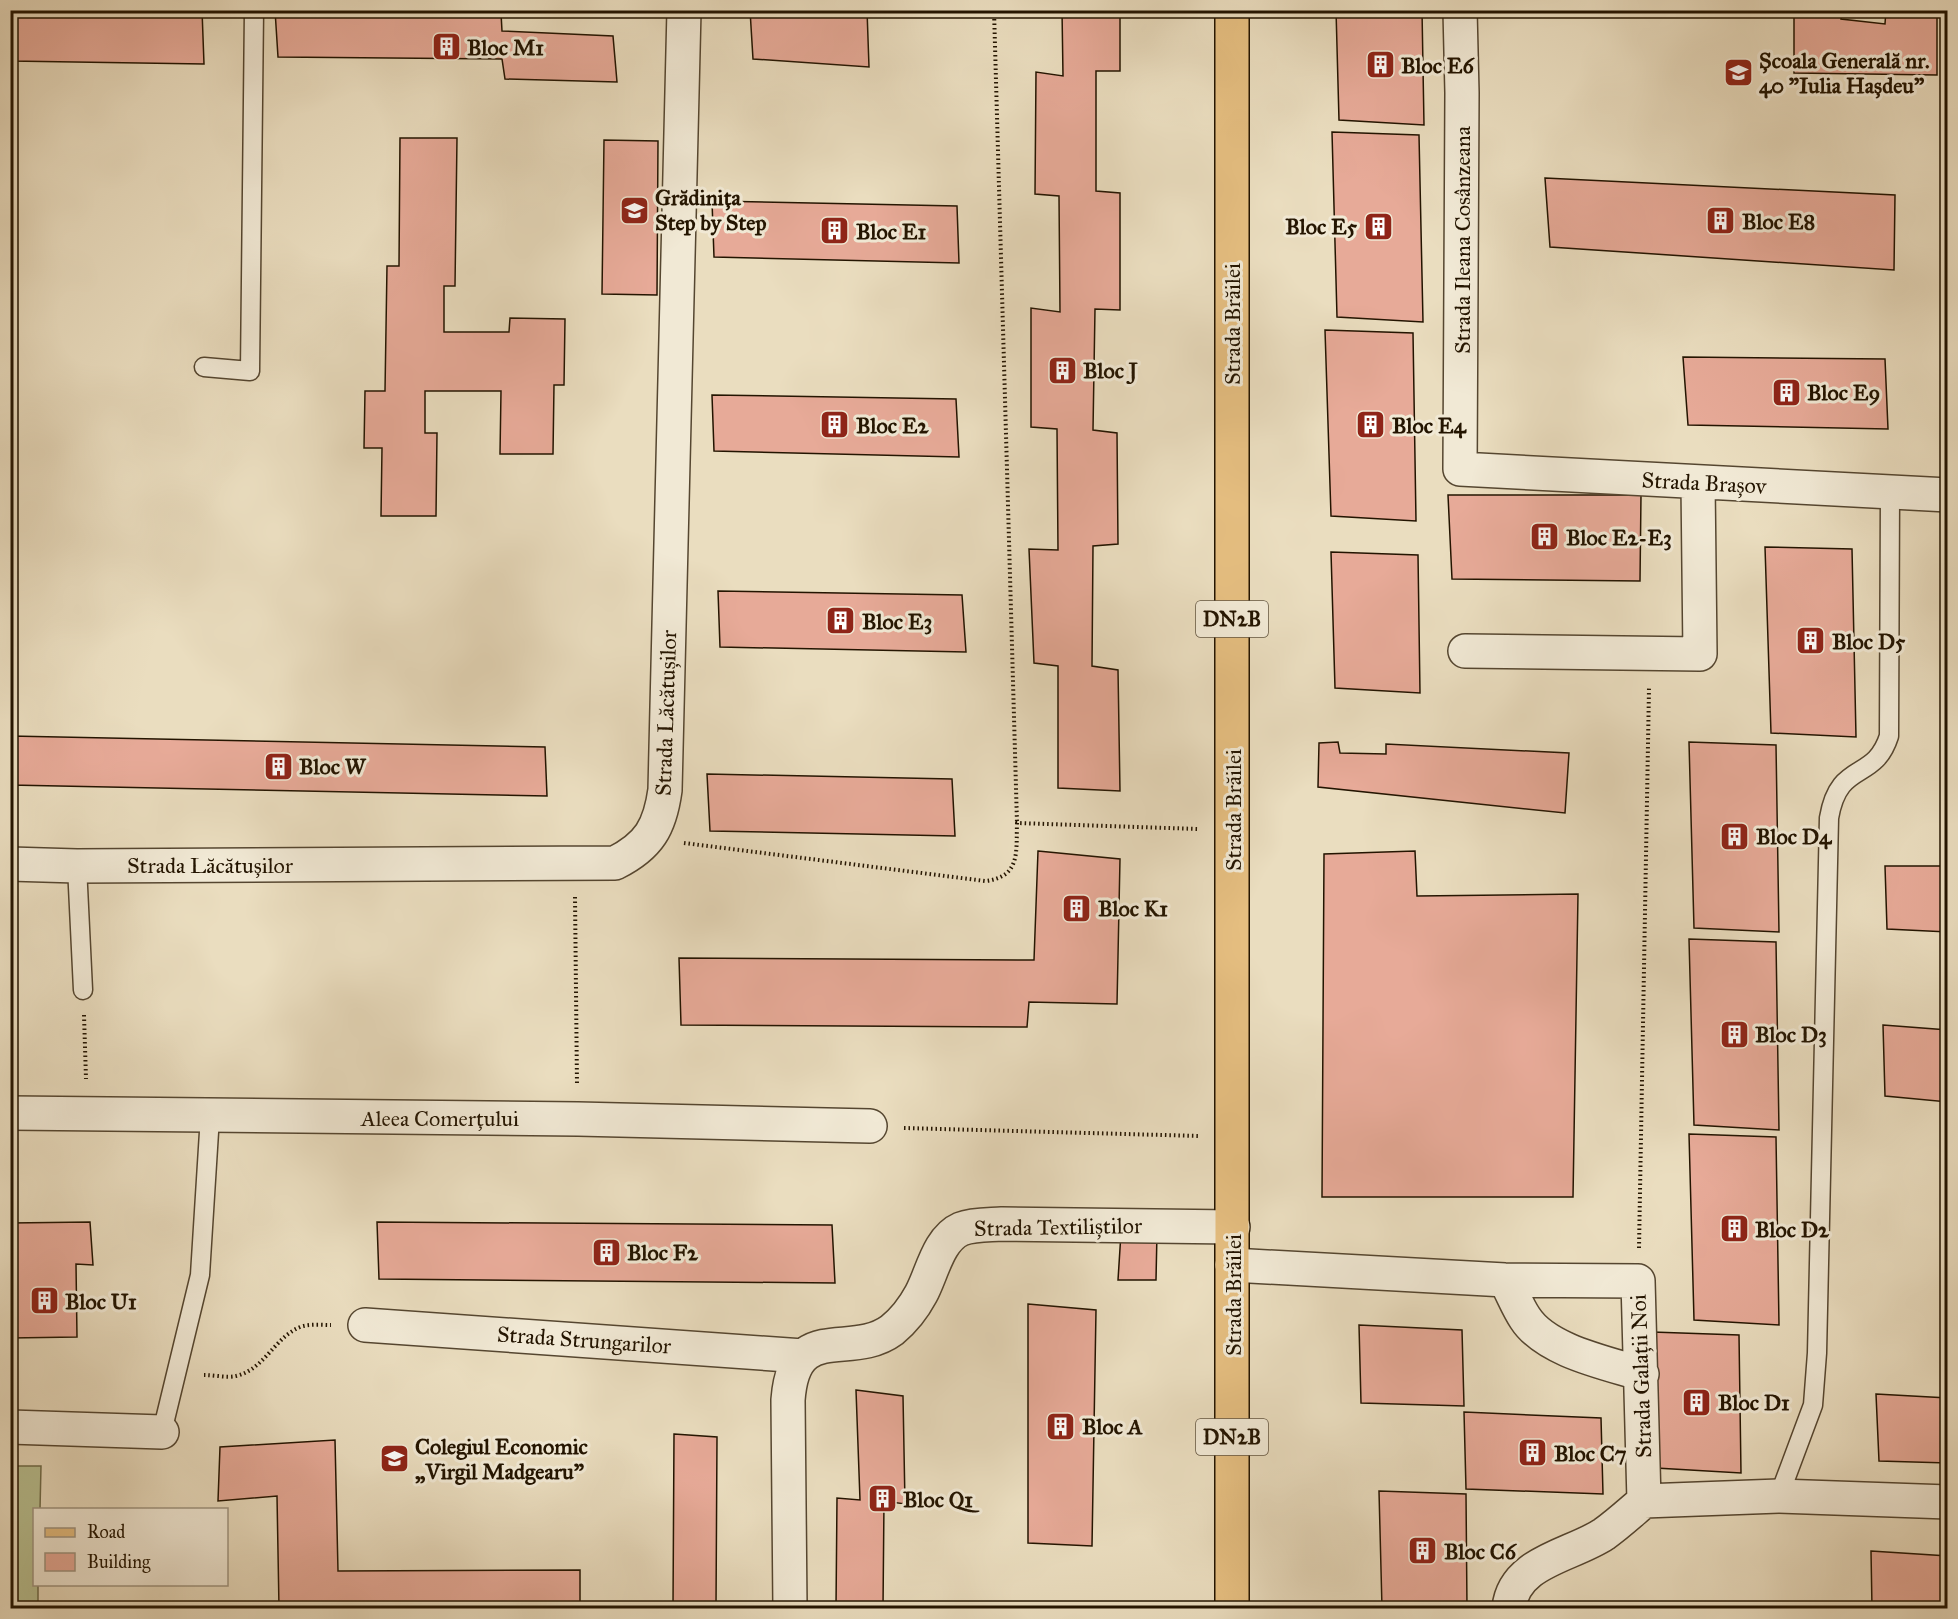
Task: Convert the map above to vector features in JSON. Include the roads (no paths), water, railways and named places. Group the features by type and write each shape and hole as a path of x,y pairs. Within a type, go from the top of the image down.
{"main road":[{"name":"Strada Brăilei","path":"1232,10 1232,1608"}],"street":[{"name":"Strada Lăcătușilor","path":"10,864 77,866 615,863 632,855 649,838 661,816 665,790 684,10"},
{"name":"Strada Ileana Cosânzeana","path":"1460,10 1462,93 1460,477"},
{"name":"Strada Brașov","path":"1460,477 1698,483 1947,495"},
{"path":"1465,651 1700,654 1698,483"},
{"name":"Aleea Comerțului","path":"10,1113 578,1119 870,1126"},
{"name":"Strada Textiliștilor","path":"803,1356 832,1343 867,1342 881,1337 894,1328 914,1306 943,1247 959,1230 975,1225 1233,1227"},
{"name":"Strada Galații Noi","path":"1232,1264 1505,1280 1638,1281 1644,1501"},
{"path":"1505,1280 1526,1320 1544,1336 1578,1355 1642,1374"},
{"name":"Strada Strungarilor","path":"365,1325 803,1356"},
{"path":"790,1608 788,1400 789,1382 803,1356"},
{"path":"10,1427 162,1432"},
{"path":"1509,1608 1510,1598 1524,1575 1544,1562 1603,1534 1644,1501 1779,1496 1947,1502"}],"lane":[{"path":"204,367 250,371 254,10"},
{"path":"1779,1496 1813,1404 1816,1363 1829,818 1832,800 1839,785 1849,776 1875,763 1885,750 1889,736 1890,493"},
{"path":"77,866 83,990"},
{"path":"162,1432 200,1275 210,1116"}],"place":[{"name":"Bloc M1","path":"446,47"},
{"name":"Bloc E6","path":"1380,65"},
{"name":"Școala Generală nr. 40 \"Iulia Hașdeu\"","path":"1738,73"},
{"name":"Grădinița Step by Step","path":"634,210"},
{"name":"Bloc E8","path":"1721,221"},
{"name":"Bloc E5","path":"1378,226"},
{"name":"Bloc E1","path":"835,231"},
{"name":"Bloc J","path":"1062,370"},
{"name":"Bloc E9","path":"1786,392"},
{"name":"Bloc E2","path":"835,425"},
{"name":"Bloc E4","path":"1371,425"},
{"name":"Bloc E2-E3","path":"1545,537"},
{"name":"Bloc E3","path":"841,621"},
{"name":"Bloc D5","path":"1811,641"},
{"name":"Bloc W","path":"278,766"},
{"name":"Bloc D4","path":"1735,836"},
{"name":"Bloc K1","path":"1077,908"},
{"name":"Bloc D3","path":"1734,1034"},
{"name":"Bloc D2","path":"1734,1229"},
{"name":"Bloc F2","path":"606,1252"},
{"name":"Bloc U1","path":"44,1301"},
{"name":"Bloc D1","path":"1697,1402"},
{"name":"Bloc A","path":"1061,1426"},
{"name":"Bloc C7","path":"1533,1453"},
{"name":"Colegiul Economic „Virgil Madgearu\"","path":"394,1459"},
{"name":"Bloc Q1","path":"882,1499"},
{"name":"Bloc C6","path":"1423,1551"}]}
